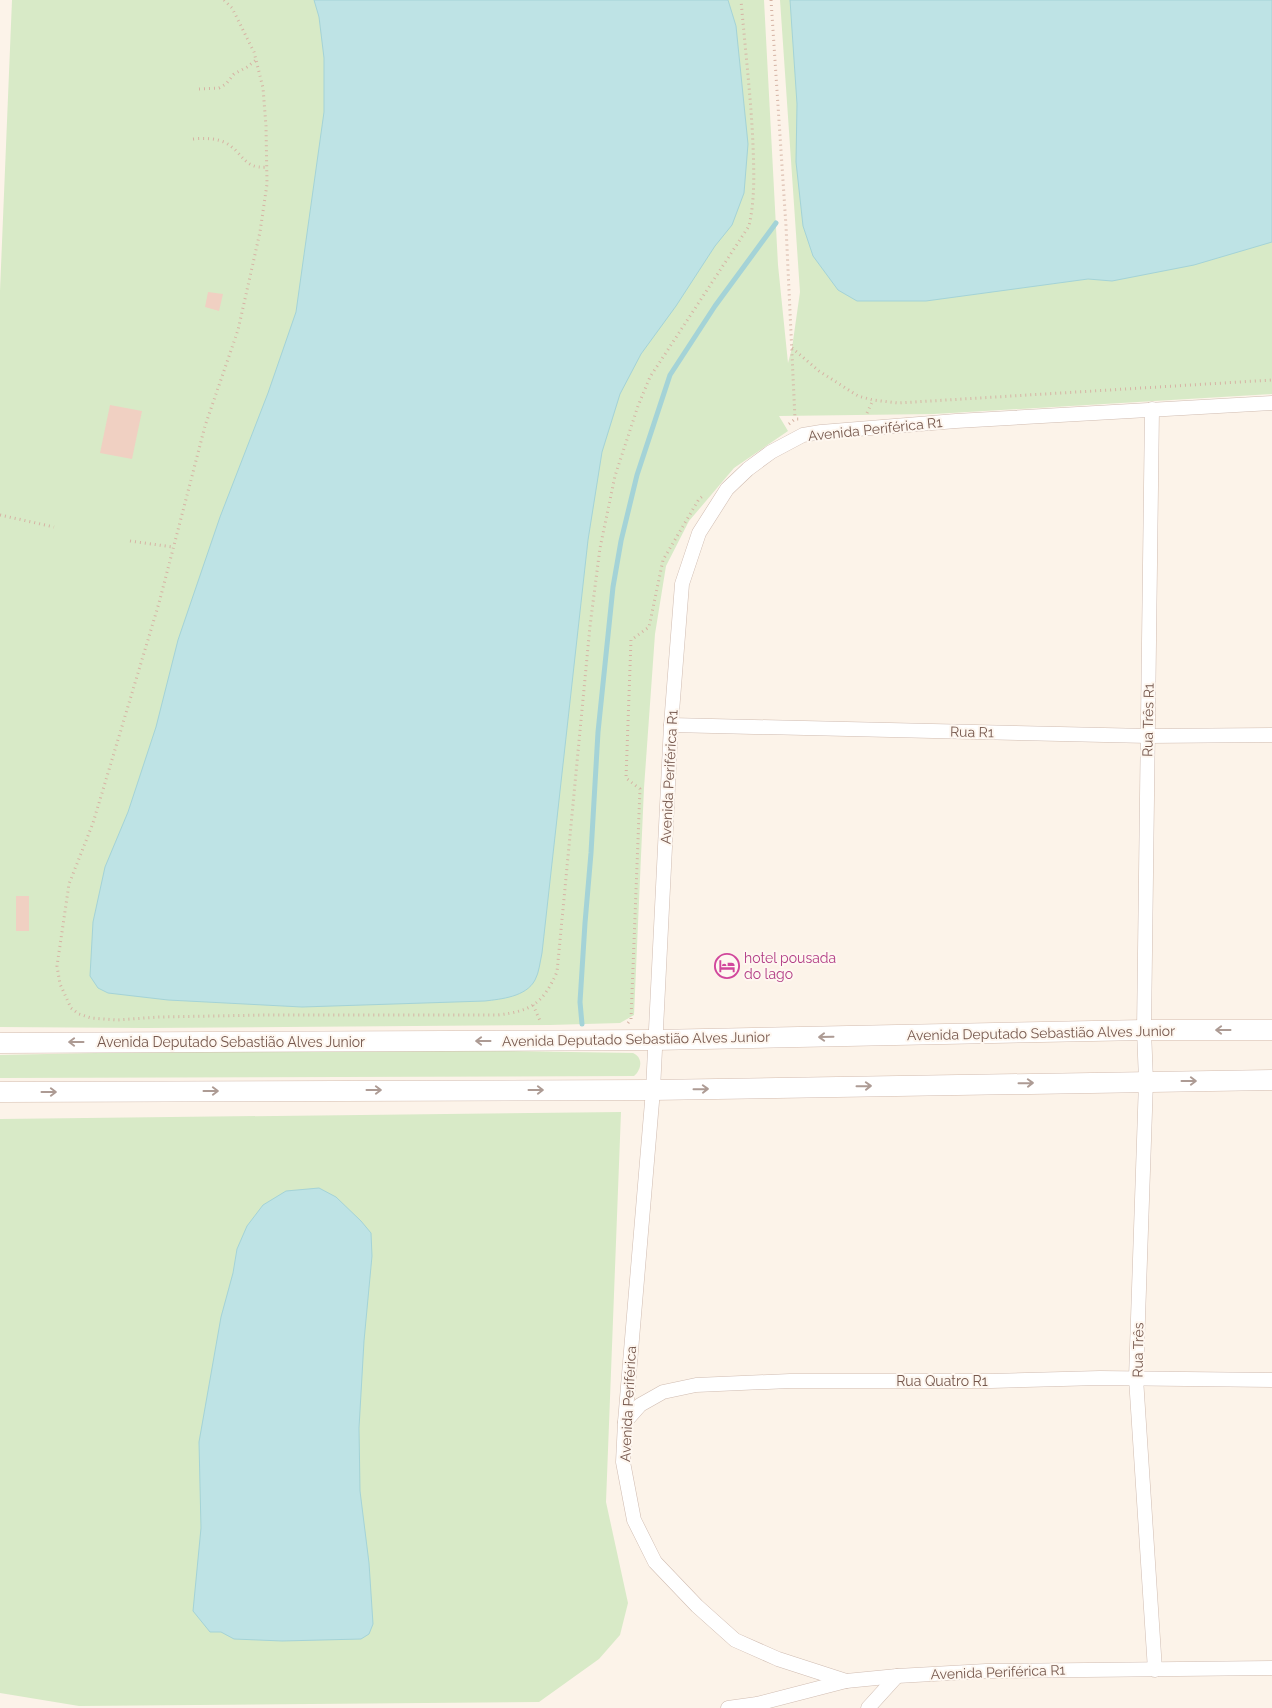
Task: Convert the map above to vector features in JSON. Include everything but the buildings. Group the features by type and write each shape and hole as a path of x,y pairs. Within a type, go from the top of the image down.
{"street":[{"name":"Avenida Periférica R1","path":"655,1040 671,725 682,584 699,533 728,489 748,469 771,452 803,435 821,432 956,421 1272,403"},
{"name":"Rua Três R1","path":"1144,1030 1152,409"},
{"name":"Rua R1","path":"671,725 1148,736 1272,735"},
{"name":"Avenida Deputado Sebastião Alves Junior","path":"0,1043 655,1040 1144,1030 1272,1030"},
{"name":"Rua Três","path":"1144,1030 1146,1081 1136,1378 1155,1670"},
{"name":"Avenida Periférica","path":"655,1040 653,1090 624,1422 623,1462 634,1520 656,1562 697,1606 735,1640 778,1659 846,1680"},
{"path":"0,1092 653,1090 1272,1080"},
{"name":"Rua Quatro R1","path":"624,1422 640,1405 663,1392 696,1385 790,1380 991,1381 1136,1378 1272,1380"},
{"name":"Avenida Periférica R1","path":"728,1708 757,1704 846,1680 897,1676 986,1671 1272,1668"},
{"path":"868,1708 897,1676"}],"path":[{"path":"224,0 237,16 256,60 263,88 267,184 260,232 238,330 205,426 172,547 159,603 93,823 69,884 58,966 60,984 71,1008 79,1014 91,1018 117,1020 160,1017 498,1015 518,1013 543,998 557,972 590,626 600,548 615,476 638,406 650,377 749,226 753,210 752,121 741,0"},
{"path":"771,0 792,348 794,419 803,435"},
{"path":"199,89 219,88 226,84 234,74 256,60"},
{"path":"193,139 209,138 224,142 238,152 250,166 257,168 267,167"},
{"path":"792,348 819,371 858,396 898,403 1272,380"},
{"path":"0,516 54,527"},
{"path":"130,541 172,547"}],"green space":[{"path":"12,0 764,0 778,265 788,363 800,292 780,0 1272,0 1272,394 934,414 779,416 788,431 734,468 689,521 666,566 655,634 644,788 634,1015 620,1023 145,1028 0,1027 0,291"},
{"path":"443,1050 633,1053 639,1058 640,1064 634,1076 0,1078 0,1055 191,1051"},
{"path":"621,1112 606,1502 628,1603 620,1635 599,1659 539,1702 79,1706 0,1693 0,1119"}],"water":[{"path":"314,0 728,0 736,26 748,144 744,193 732,225 715,246 676,306 641,354 620,394 602,452 588,540 542,953 538,974 531,986 519,994 505,998 485,1001 302,1007 168,1000 108,993 98,988 90,976 93,922 105,867 128,812 156,727 178,640 220,517 268,393 296,312 324,112 324,58 319,17"},
{"path":"790,0 1272,0 1272,242 1194,265 1112,281 1088,279 926,301 857,301 838,290 813,256 803,226 796,162 797,104"},
{"path":"319,1188 336,1197 371,1233 372,1256 364,1341 359,1428 360,1491 369,1563 373,1624 369,1634 361,1639 282,1641 234,1639 221,1632 210,1632 193,1611 201,1528 199,1442 221,1317 233,1273 237,1249 247,1226 263,1205 286,1191"}],"waterway":[{"path":"582,1024 580,1002 598,732 613,587 621,541 637,475 670,375 715,306 776,223"}],"place":[{"name":"hotel pousada do lago","path":"727,966"}]}
